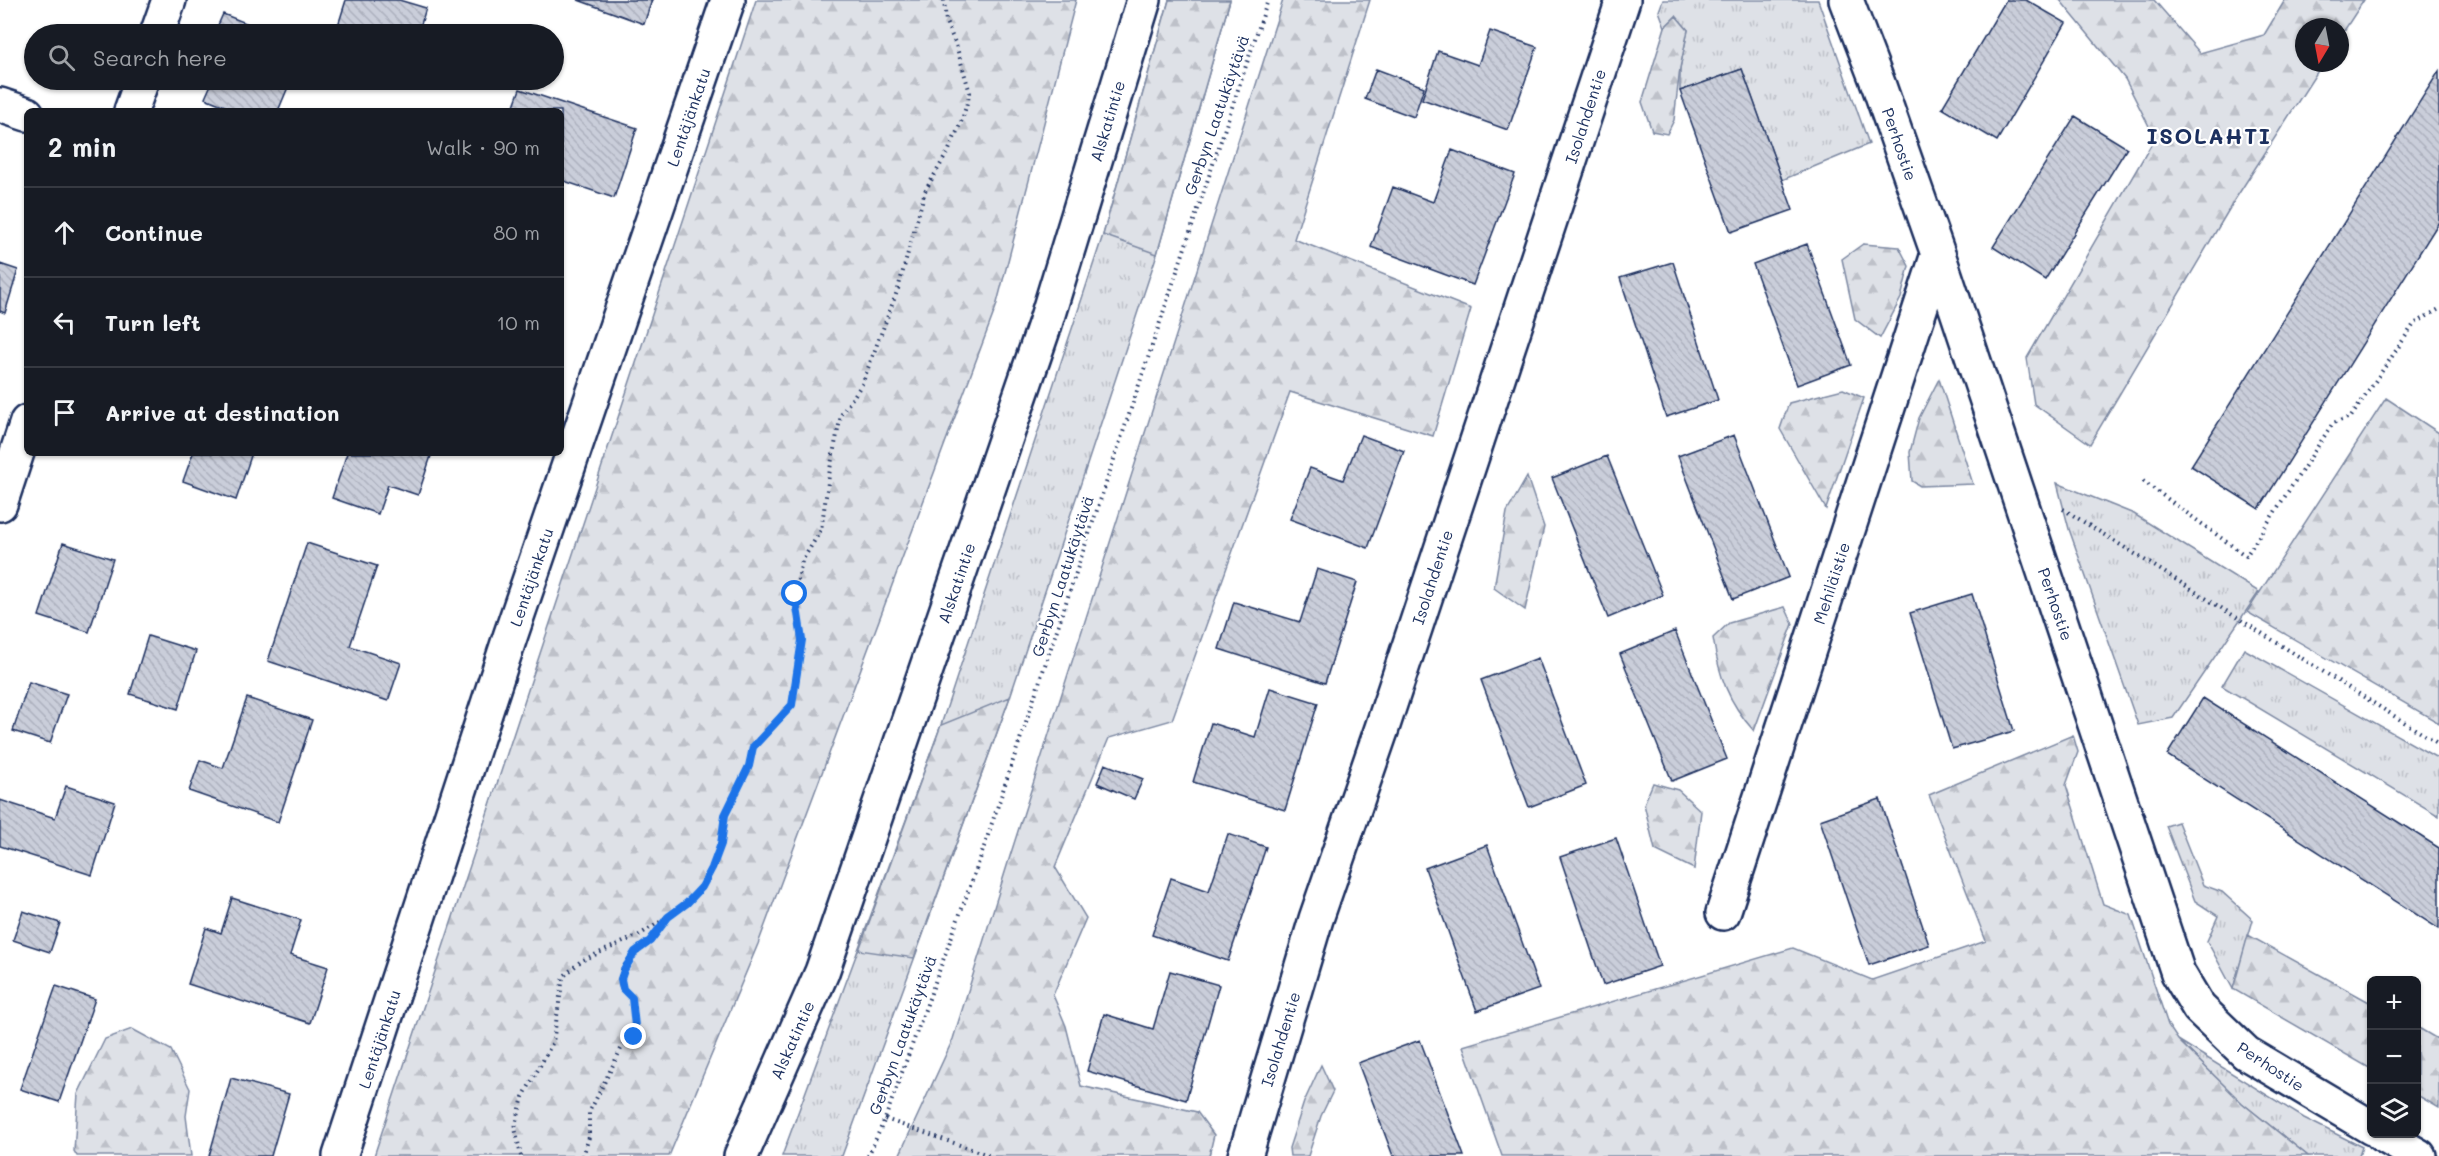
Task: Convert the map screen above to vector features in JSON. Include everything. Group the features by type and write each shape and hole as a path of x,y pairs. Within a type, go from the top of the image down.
{"street":[{"path":"161,24 169,0"},
{"name":"Lentäjänkatu","path":"340,1156 510,637 728,0"},
{"name":"Alskatintie","path":"741,1156 826,961 1045,324 1144,0"},
{"name":"Isolahdentie","path":"1245,1156 1316,919 1378,740 1623,0"},
{"name":"Perhostie","path":"1846,0 1938,254 2178,973 2199,1008 2246,1053 2367,1125"},
{"path":"132,108 138,90"},
{"path":"0,105 24,113"},
{"name":"Mehiläistie","path":"1723,913 1938,254"},
{"path":"0,504 24,431"},
{"path":"2388,1138 2418,1156"}],"path":[{"path":"521,1156 515,1128 524,1097 553,1041 563,977 581,961 639,935 668,917 687,903 702,887 721,844 725,815 749,766 753,747 792,705 802,640 795,594 802,561 821,530 841,415 862,384 898,289 925,192 949,150 962,120 970,93 946,22 944,0"},
{"name":"Gerbyn Laatukäytävä","path":"868,1156 885,1119 980,859 1268,0"},
{"path":"2143,481 2246,556 2333,423 2351,417 2414,324 2439,309"},
{"path":"2020,496 2061,508 2439,744"},
{"path":"583,1156 589,1137 589,1113 624,1043 634,1037 632,998 623,989 621,979 624,970 635,952 650,941 668,917"},
{"path":"885,1119 991,1156"}],"green space":[{"path":"756,0 1076,0 996,307 758,944 669,1156 374,1156"},
{"path":"1169,0 1230,0 1157,254 1010,697 842,1156 782,1156 941,725 1103,235"},
{"path":"1169,0 1230,0 1157,254 1103,235"},
{"path":"1283,0 1370,0 1294,239 1471,309 1433,436 1290,392 1172,720 1109,738 1055,867 1086,918 1053,995 1066,1026 1081,1086 1197,1112 1214,1135 1209,1156 899,1156 953,1039"},
{"path":"1663,0 1818,0 1869,144 1782,180 1742,69 1680,91 1680,68 1688,30 1676,16 1665,27 1659,11"},
{"path":"2060,0 2154,0 2200,53 2264,35 2285,0 2364,0 2349,23 2349,18 2295,18 2295,72 2317,72 2234,201 2090,444 2034,404 2027,358 2155,138 2125,79"},
{"path":"1676,16 1688,30 1680,68 1674,120 1667,134 1652,131 1642,102 1665,27"},
{"path":"1863,244 1899,247 1909,266 1901,298 1880,338 1855,319 1842,259"},
{"path":"1939,379 1973,484 1920,486 1912,481 1910,452 1919,418"},
{"path":"1843,389 1864,398 1826,509 1780,429 1789,403"},
{"path":"2386,398 2439,433 2439,723 2247,612"},
{"path":"1527,477 1544,527 1525,610 1494,588 1507,512"},
{"path":"2057,483 2134,514 2259,592 2173,718 2138,725 2069,529"},
{"path":"1785,607 1793,624 1754,731 1737,710 1726,688 1713,638 1729,623"},
{"path":"2244,649 2439,759 2439,816 2222,686"},
{"path":"1010,697 914,958 859,950 941,725"},
{"path":"2073,735 2078,752 2066,785 2103,904 2131,915 2168,1025 2178,1040 2242,1103 2308,1156 1502,1156 1463,1046 1793,948 1872,980 1986,941 1929,795"},
{"path":"1653,783 1678,790 1701,811 1694,869 1655,850 1644,804"},
{"path":"2178,822 2203,885 2222,892 2253,920 2233,989 2207,941 2218,916 2195,901 2166,826"},
{"path":"2248,935 2367,1001 2367,1067 2233,989"},
{"path":"132,1029 171,1050 190,1089 186,1116 191,1156 77,1156 74,1151 78,1094 105,1039"},
{"path":"2421,1029 2439,1040 2439,1108 2421,1097"},
{"path":"2178,1040 2304,1118 2362,1147 2359,1156 2308,1156 2242,1103"},
{"path":"1321,1065 1333,1091 1321,1116 1308,1156 1290,1156 1289,1148 1304,1102"}],"building":[{"path":"346,0 399,0 426,8 421,24 338,24"},
{"path":"578,0 652,0 644,24"},
{"path":"2006,0 2026,0 2066,23 1997,141 1942,108"},
{"path":"223,14 248,24 218,24"},
{"path":"1490,31 1537,47 1508,130 1422,99 1438,51 1478,65"},
{"path":"1376,69 1424,87 1414,117 1365,99"},
{"path":"1742,69 1793,210 1731,232 1680,91"},
{"path":"2439,71 2439,222 2259,509 2191,466"},
{"path":"209,90 287,90 279,108 230,108 205,98"},
{"path":"520,90 523,90 637,128 614,198 564,181 564,108 513,108"},
{"path":"2075,116 2127,148 2045,280 1993,247"},
{"path":"1452,150 1515,174 1473,285 1371,247 1393,187 1433,202"},
{"path":"1807,244 1851,365 1797,385 1753,264"},
{"path":"1673,262 1718,400 1666,417 1620,278"},
{"path":"0,264 18,270 5,313 0,311"},
{"path":"1361,435 1404,451 1368,548 1290,519 1310,468 1343,480"},
{"path":"1734,435 1789,577 1733,599 1678,456"},
{"path":"192,456 251,456 236,500 183,481"},
{"path":"346,456 431,456 418,495 388,485 378,514 332,498"},
{"path":"1607,456 1663,595 1608,618 1552,478"},
{"path":"63,543 113,559 89,632 39,616"},
{"path":"307,543 377,566 350,646 401,663 388,701 268,661"},
{"path":"1317,569 1357,582 1325,683 1219,649 1234,602 1300,622"},
{"path":"1972,594 2014,731 1952,749 1910,613"},
{"path":"1675,631 1727,759 1672,781 1620,654"},
{"path":"148,636 196,651 178,709 130,694"},
{"path":"1538,658 1586,785 1529,807 1481,680"},
{"path":"29,682 67,694 50,743 13,731"},
{"path":"1270,688 1318,703 1285,810 1193,782 1211,723 1255,737"},
{"path":"247,698 312,720 278,822 189,791 200,760 223,768"},
{"path":"2203,698 2439,848 2439,929 2167,755"},
{"path":"1105,764 1143,779 1134,799 1097,783"},
{"path":"66,786 115,802 92,875 0,846 0,800 55,818"},
{"path":"1880,799 1929,945 1869,965 1820,820"},
{"path":"1228,834 1266,847 1228,961 1152,935 1171,878 1209,891"},
{"path":"1616,838 1660,966 1603,985 1560,857"},
{"path":"1487,845 1539,989 1477,1011 1425,868"},
{"path":"232,898 301,920 290,955 328,967 310,1023 188,984 206,928 221,933"},
{"path":"23,911 60,923 50,952 13,940"},
{"path":"1170,971 1219,985 1186,1100 1087,1071 1104,1014 1153,1029"},
{"path":"56,986 95,999 59,1102 20,1089"},
{"path":"1420,1040 1464,1156 1393,1156 1358,1063"},
{"path":"231,1078 289,1094 271,1156 209,1156"}],"district":[{"name":"ISOLAHTI","path":"2209,135"}],"route":[{"path":"634,1037 632,998 623,989 621,979 624,970 635,952 650,941 668,917 687,903 702,887 721,844 725,815 749,766 753,747 792,705 802,640 795,594"}]}
